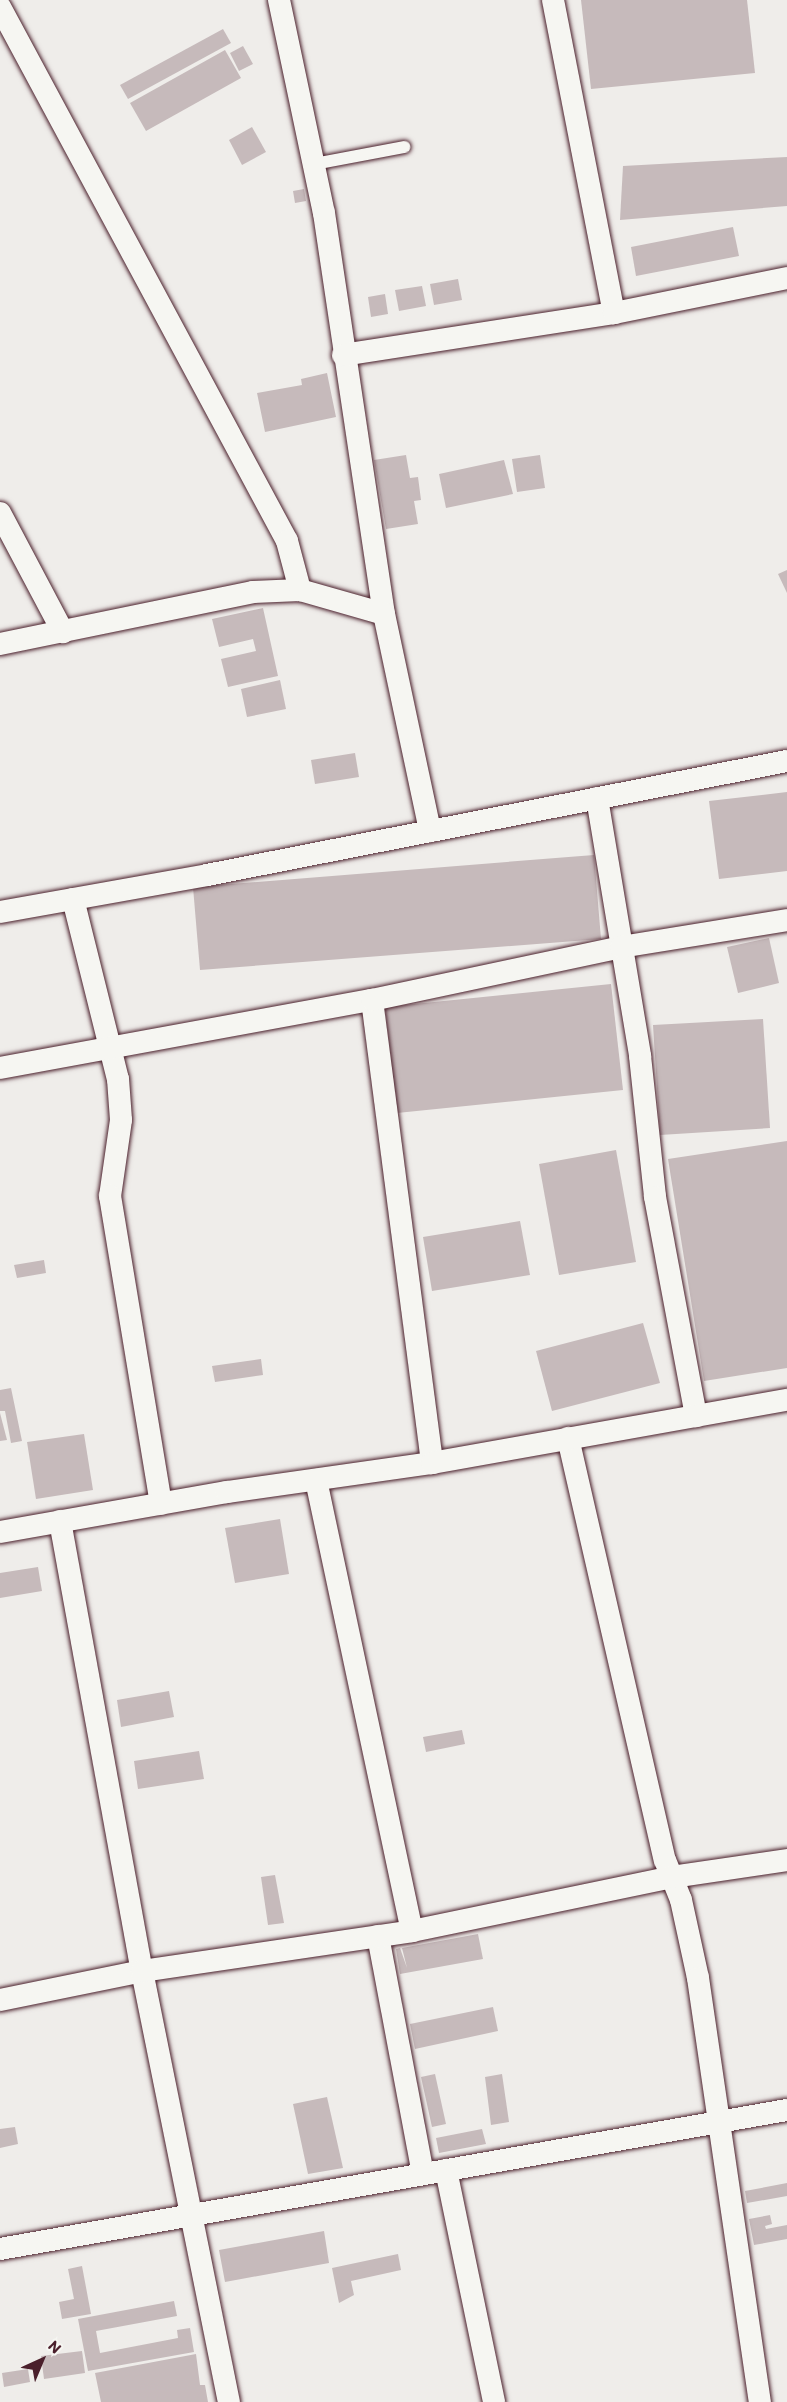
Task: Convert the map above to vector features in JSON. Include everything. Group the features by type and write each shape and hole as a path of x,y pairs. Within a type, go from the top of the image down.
{"street":[{"path":"279,0 314,164 384,614 430,831"},
{"path":"553,0 614,313"},
{"path":"0,7 287,541 300,590"},
{"path":"343,355 614,313 787,278"},
{"path":"0,513 63,632"},
{"path":"0,644 253,592 300,590 384,614"},
{"path":"0,912 787,761"},
{"path":"597,798 640,1056 655,1197 696,1416"},
{"path":"73,899 107,1046 118,1079 121,1120 110,1196 161,1504"},
{"path":"0,1068 107,1046 372,1000 621,947 787,920"},
{"path":"372,1000 432,1463"},
{"path":"0,1532 161,1504 432,1463 787,1400"},
{"path":"568,1438 672,1877 699,1978 717,2121 760,2402"},
{"path":"316,1480 412,1931"},
{"path":"60,1521 142,1971 229,2402"},
{"path":"0,2000 142,1971 412,1931 672,1877 787,1860"},
{"path":"378,1936 423,2174"},
{"path":"0,2249 787,2110"},
{"path":"446,2170 494,2402"}],"lane":[{"path":"314,164 404,147"}],"building":[{"path":"581,0 747,0 755,73 591,89"},
{"path":"223,29 231,43 128,99 120,85"},
{"path":"243,46 253,64 239,71 230,53"},
{"path":"225,50 241,78 146,131 130,103"},
{"path":"252,127 266,152 242,165 229,140"},
{"path":"787,157 787,206 620,220 623,166"},
{"path":"304,189 306,201 295,203 293,191"},
{"path":"733,227 739,256 636,276 631,247"},
{"path":"458,279 462,300 434,305 430,284"},
{"path":"422,286 426,306 399,311 395,290"},
{"path":"385,294 388,314 371,317 368,297"},
{"path":"327,373 336,417 265,432 257,393 302,385 301,379"},
{"path":"406,455 410,478 418,477 421,500 414,501 418,524 386,529 374,460"},
{"path":"540,455 545,488 517,492 512,459"},
{"path":"504,460 513,494 446,508 439,474"},
{"path":"787,570 787,593 778,574"},
{"path":"263,608 278,676 228,687 221,659 256,651 253,639 219,647 212,619"},
{"path":"280,680 286,709 247,717 241,689"},
{"path":"355,753 359,777 315,784 311,760"},
{"path":"787,792 787,871 719,879 709,801"},
{"path":"594,855 601,939 200,970 193,887"},
{"path":"769,938 779,983 738,993 727,947"},
{"path":"611,984 623,1090 397,1113 385,1007"},
{"path":"763,1019 770,1128 660,1135 653,1025"},
{"path":"787,1141 787,1368 704,1381 668,1159"},
{"path":"616,1150 636,1262 559,1275 539,1164"},
{"path":"520,1221 530,1275 432,1291 423,1237"},
{"path":"44,1260 46,1273 17,1278 14,1265"},
{"path":"643,1323 660,1383 552,1411 536,1351"},
{"path":"261,1359 263,1375 215,1382 212,1366"},
{"path":"11,1388 22,1441 11,1443 5,1411 0,1411 0,1390"},
{"path":"0,1413 7,1440 0,1441"},
{"path":"84,1434 93,1490 36,1499 27,1442"},
{"path":"280,1519 289,1574 235,1583 225,1528"},
{"path":"38,1567 42,1591 0,1598 0,1573"},
{"path":"169,1691 174,1717 121,1727 117,1700"},
{"path":"462,1730 465,1744 426,1752 423,1737"},
{"path":"199,1751 204,1779 138,1789 134,1761"},
{"path":"275,1875 284,1923 268,1925 261,1877"},
{"path":"478,1934 483,1959 400,1974 396,1949 400,1948 407,1968 402,1948"},
{"path":"493,2007 498,2031 415,2049 410,2024"},
{"path":"435,2074 446,2124 432,2127 421,2077"},
{"path":"502,2074 509,2122 491,2125 485,2077"},
{"path":"327,2097 343,2168 308,2174 293,2104"},
{"path":"15,2127 18,2144 0,2148 0,2129"},
{"path":"482,2129 486,2144 439,2153 436,2138"},
{"path":"787,2183 787,2196 747,2203 745,2191"},
{"path":"770,2215 772,2224 765,2226 766,2229 787,2225 787,2239 754,2245 749,2219"},
{"path":"324,2231 329,2263 225,2282 219,2250"},
{"path":"398,2254 401,2270 351,2281 354,2295 339,2303 332,2268"},
{"path":"82,2266 91,2314 62,2319 59,2302 74,2299 68,2269"},
{"path":"174,2301 177,2316 96,2331 100,2353 178,2338 177,2330 190,2328 194,2352 88,2371 78,2319"},
{"path":"82,2351 85,2373 44,2379 41,2356"},
{"path":"196,2354 200,2385 205,2385 208,2402 101,2402 95,2373"},
{"path":"28,2369 30,2382 4,2387 2,2373"}]}
